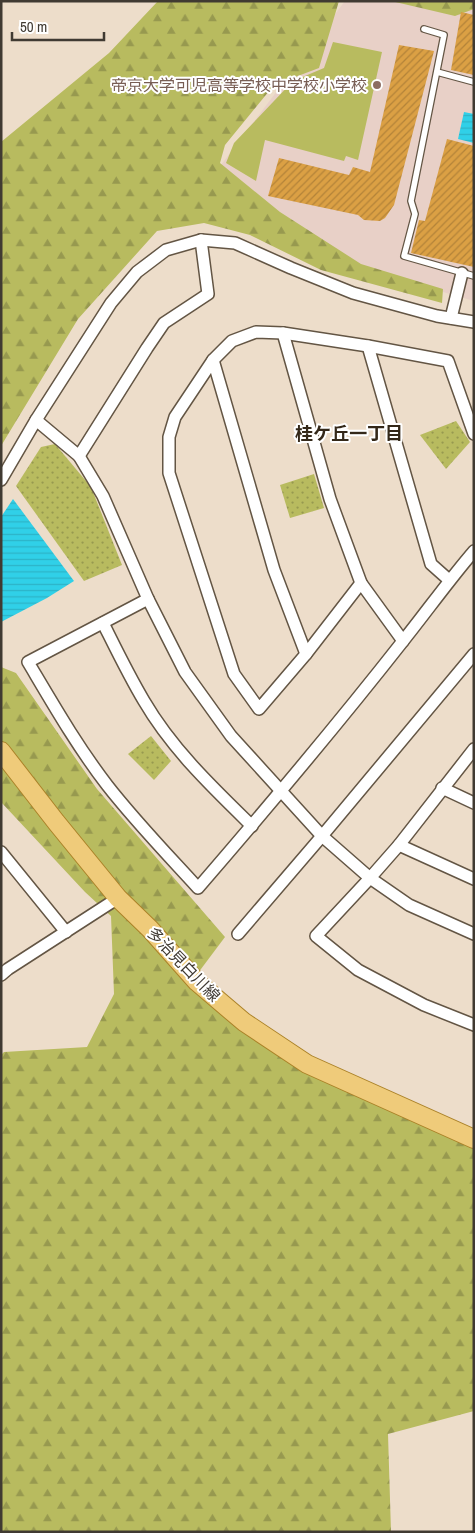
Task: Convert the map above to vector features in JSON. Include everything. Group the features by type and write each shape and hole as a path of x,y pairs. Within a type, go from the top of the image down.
{"main road":[{"name":"多治見白川線","path":"1,751 118,898 150,929 197,982 244,1022 307,1064 474,1139"}],"street":[{"path":"79,456 164,323 208,294 200,240"},
{"path":"1,480 36,420 111,303 137,272 166,250 200,240 235,243 352,293 437,316 474,322"},
{"path":"451,318 462,273"},
{"path":"362,583 306,654 259,709 234,674 170,473 169,437 175,417 213,360 232,341 256,332 283,333 448,361 474,434"},
{"path":"283,333 330,499 362,583 403,641"},
{"path":"368,346 431,564 449,580"},
{"path":"213,360 274,570 306,654"},
{"path":"36,420 79,456 103,496 148,598 186,672 231,736 322,836 370,878 409,905 474,934"},
{"path":"148,598 28,662 69,731 106,784 198,888 282,792 403,641 449,580 474,552"},
{"path":"103,622 144,702 168,736 201,777 252,826"},
{"path":"238,934 474,654"},
{"path":"474,748 399,845 316,936 358,970 424,1005 474,1025"},
{"path":"442,788 474,803"},
{"path":"399,845 474,879"},
{"path":"1,852 66,932"},
{"path":"3,968 66,932 118,898"}],"lane":[{"path":"424,29 444,35 411,201 415,214 404,256 474,276"},
{"path":"437,72 474,82"}],"shaded area":[{"name":"帝京大学可児高等学校中学校小学校","path":"345,1 474,1 474,301 344,263 218,169"}],"green space":[{"path":"158,1 339,1 319,68 274,85 225,145 220,163 280,212 361,264 443,289 442,303 321,270 250,235 204,223 157,231 78,319 1,446 1,142 109,53"},
{"path":"391,1 474,1 474,9 455,16"},
{"path":"333,42 382,52 358,160 346,156 344,161 265,140 256,181 226,163 234,143 293,81 324,68"},
{"path":"456,421 470,442 446,469 420,435"},
{"path":"55,444 91,487 122,565 84,581 16,486 41,447"},
{"path":"314,474 324,508 290,518 280,485"},
{"path":"1,667 16,673 97,789 225,937 189,985 304,1071 474,1149 474,1411 388,1434 391,1532 1,1532 1,1055 4,1052 87,1047 114,994 111,916 85,892 1,802"},
{"path":"151,736 171,761 154,780 128,754"}],"water":[{"path":"464,112 474,114 474,143 458,139"},
{"path":"13,499 74,581 47,598 1,622 1,517"}],"building":[{"path":"461,12 474,15 474,75 451,70"},
{"path":"399,45 434,51 394,205 385,218 380,221 364,220 358,215 268,196 279,158 349,175 353,167 370,172"},
{"path":"447,139 474,146 474,267 411,253 419,220 425,221"}],"place":[{"name":"帝京大学可児高等学校中学校小学校","path":"377,85"}],"district":[{"name":"桂ケ丘一丁目","path":"349,433"}]}
